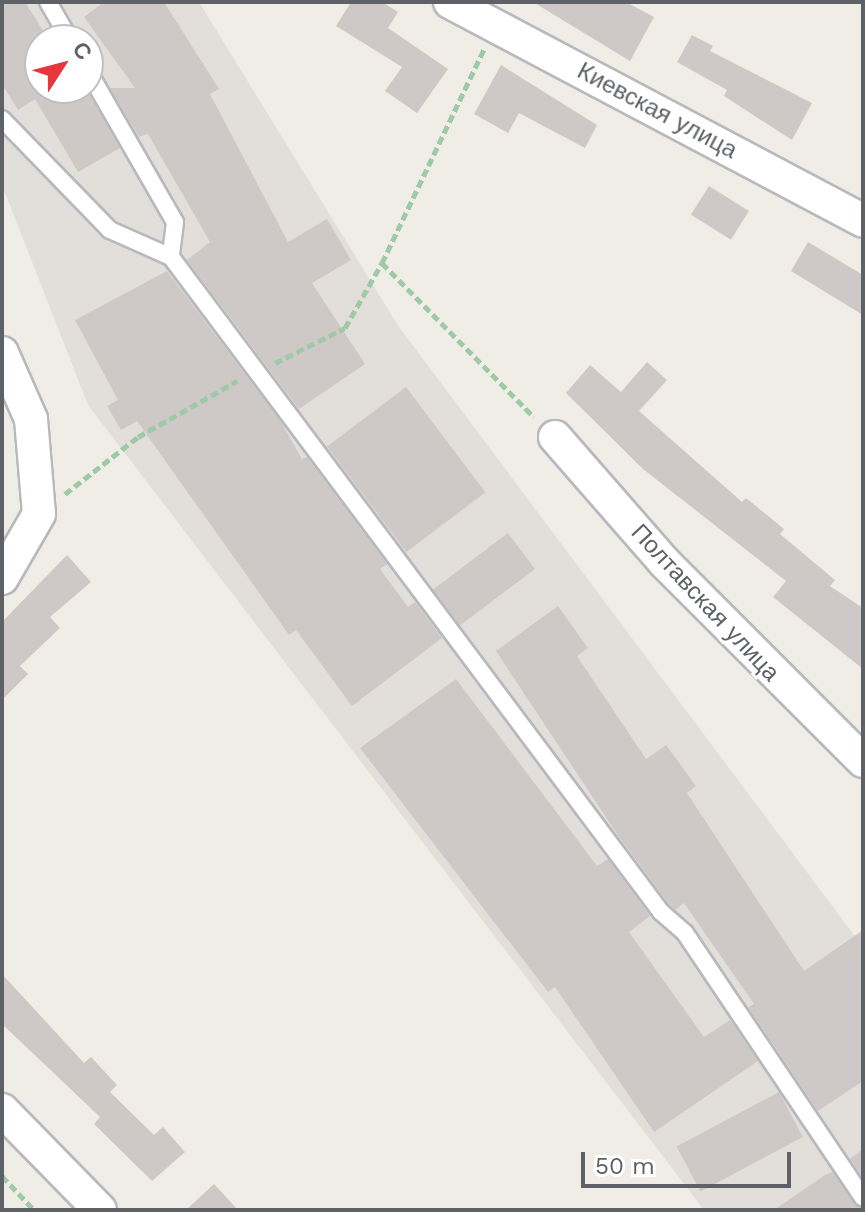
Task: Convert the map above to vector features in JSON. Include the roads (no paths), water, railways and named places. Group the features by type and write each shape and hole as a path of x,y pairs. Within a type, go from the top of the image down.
{"street":[{"name":"Киевская улица","path":"450,2 502,13 863,221"},
{"path":"2,353 31,419 39,514 2,578"},
{"name":"Полтавская улица","path":"555,437 665,563 863,761"},
{"path":"2,1110 100,1210"}],"lane":[{"path":"48,2 61,24"},
{"path":"104,99 175,222 171,257"},
{"path":"2,119 110,230 171,257 661,912 685,933 863,1198"}]}
